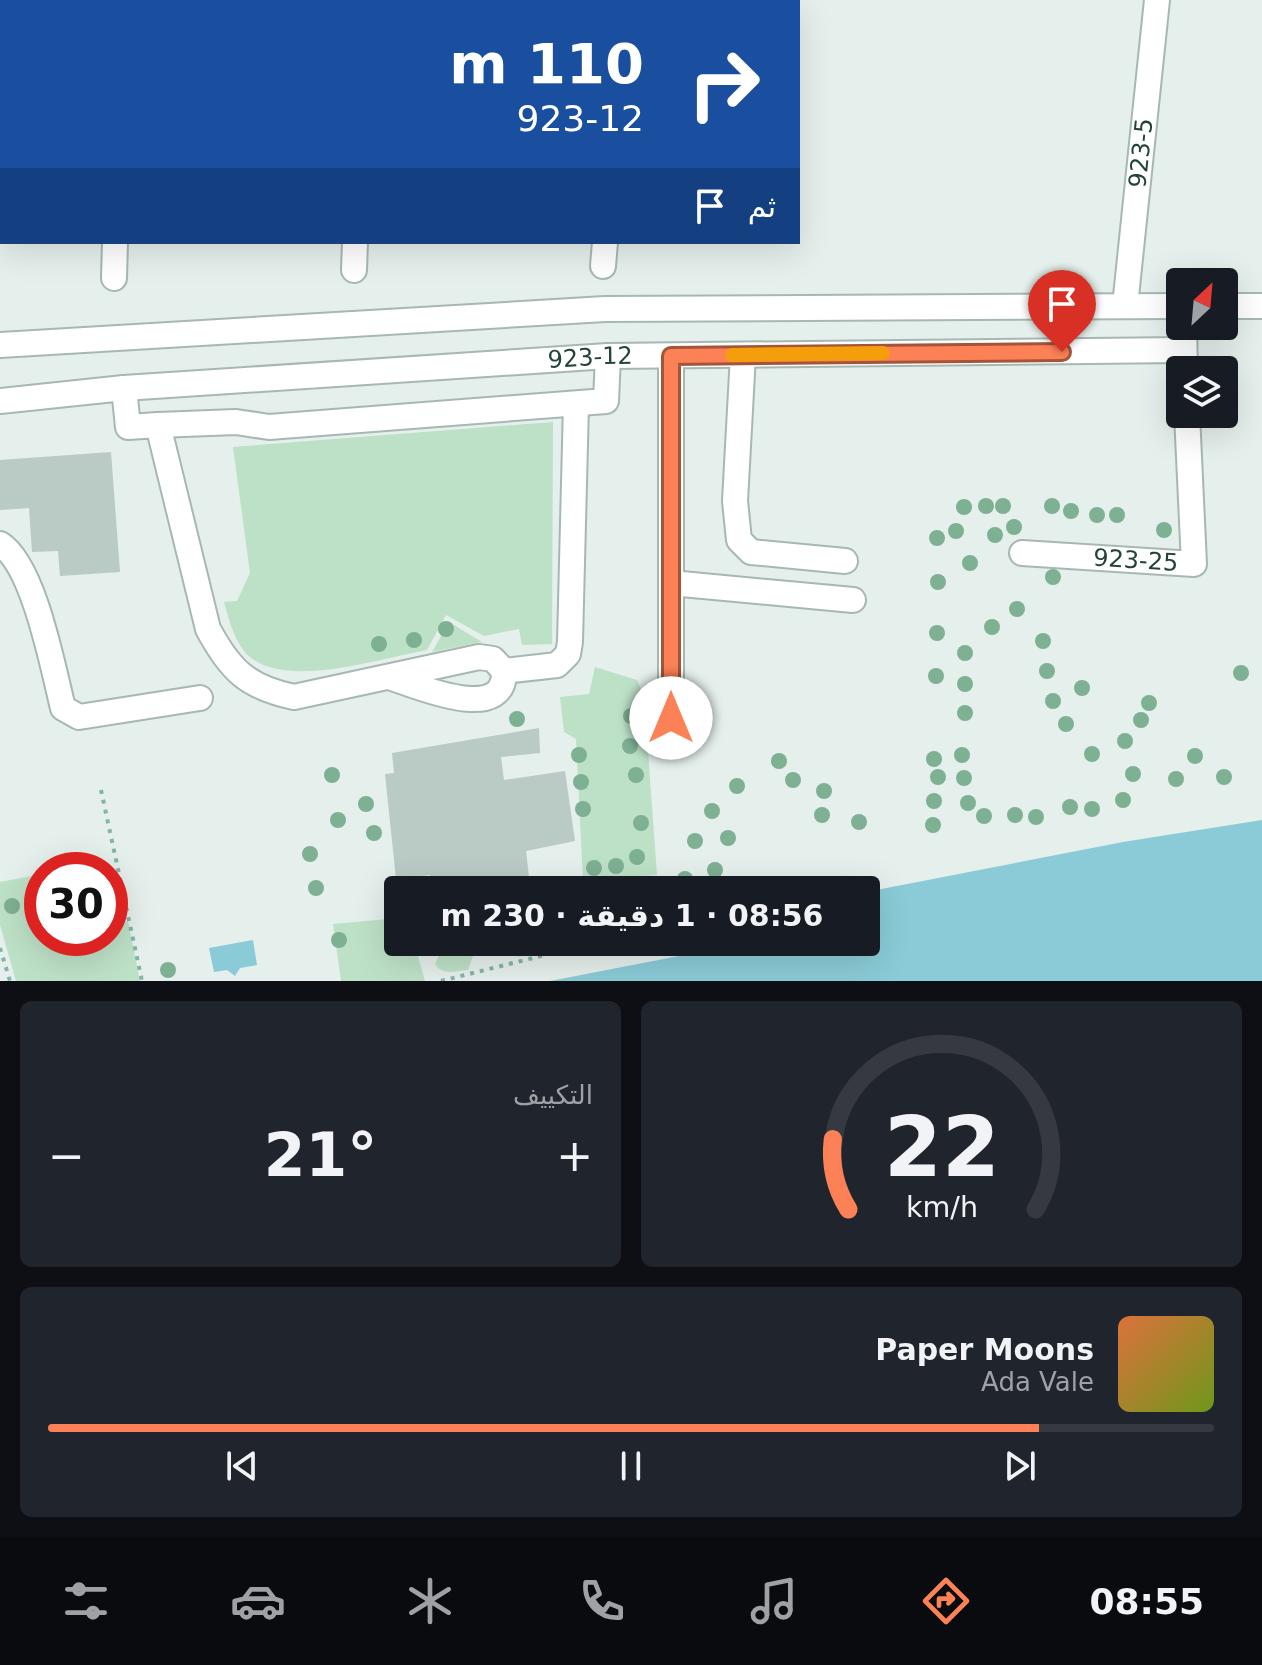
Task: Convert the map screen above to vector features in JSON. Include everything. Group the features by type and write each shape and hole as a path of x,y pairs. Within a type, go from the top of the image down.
{"street":[{"name":"923-5","path":"1125,306 1157,0"},
{"path":"114,278 115,244"},
{"path":"354,270 355,244"},
{"name":"923-12","path":"0,345 605,309 1166,306"},
{"path":"1238,306 1262,306"},
{"name":"923-12","path":"0,401 124,388 608,356 1184,349"},
{"path":"743,355 735,501 739,540 751,552 845,561"},
{"path":"124,388 128,427 236,422 269,427 606,401 608,356"},
{"path":"671,356 671,718"},
{"path":"504,671 557,665 568,654 576,404"},
{"path":"158,425 208,629 223,658 264,691 294,697 479,657 493,659 504,671 504,679 496,693 488,698 458,700 390,678"},
{"name":"923-25","path":"1022,553 1194,564 1188,428"},
{"path":"0,544 8,549 26,578 63,708 79,717 200,698"},
{"path":"671,583 853,600"}],"path":[{"path":"101,790 142,981"},
{"path":"0,948 10,981"},
{"path":"441,981 534,956"}],"green space":[{"path":"553,422 552,644 522,645 519,629 484,636 446,615 427,650 361,664 287,671 266,666 245,652 233,631 224,602 237,601 250,573 233,447"},
{"path":"449,622 482,642 432,652"},
{"path":"595,667 637,680 644,695 657,875 583,876 576,739 564,732 560,697 589,694"},
{"path":"24,877 24,956 128,956 128,921 140,981 16,981 0,925 0,882"},
{"path":"384,919 384,956 418,956 425,981 341,981 333,924"},
{"path":"439,956 473,956 468,970 445,971 435,964"}],"water":[{"path":"1262,820 1262,981 550,981 679,956 880,956 880,889 1123,842"},
{"path":"253,940 257,965 240,968 235,976 227,970 214,972 209,948"}],"building":[{"path":"111,452 120,572 60,576 58,551 32,552 29,508 0,510 0,460"},
{"path":"539,728 540,753 501,757 504,780 565,771 575,841 526,851 529,876 396,876 385,774 394,773 392,753"}],"slow traffic":[{"path":"732,355 883,353"}],"route":[{"path":"671,718 671,356 1062,352"}]}
